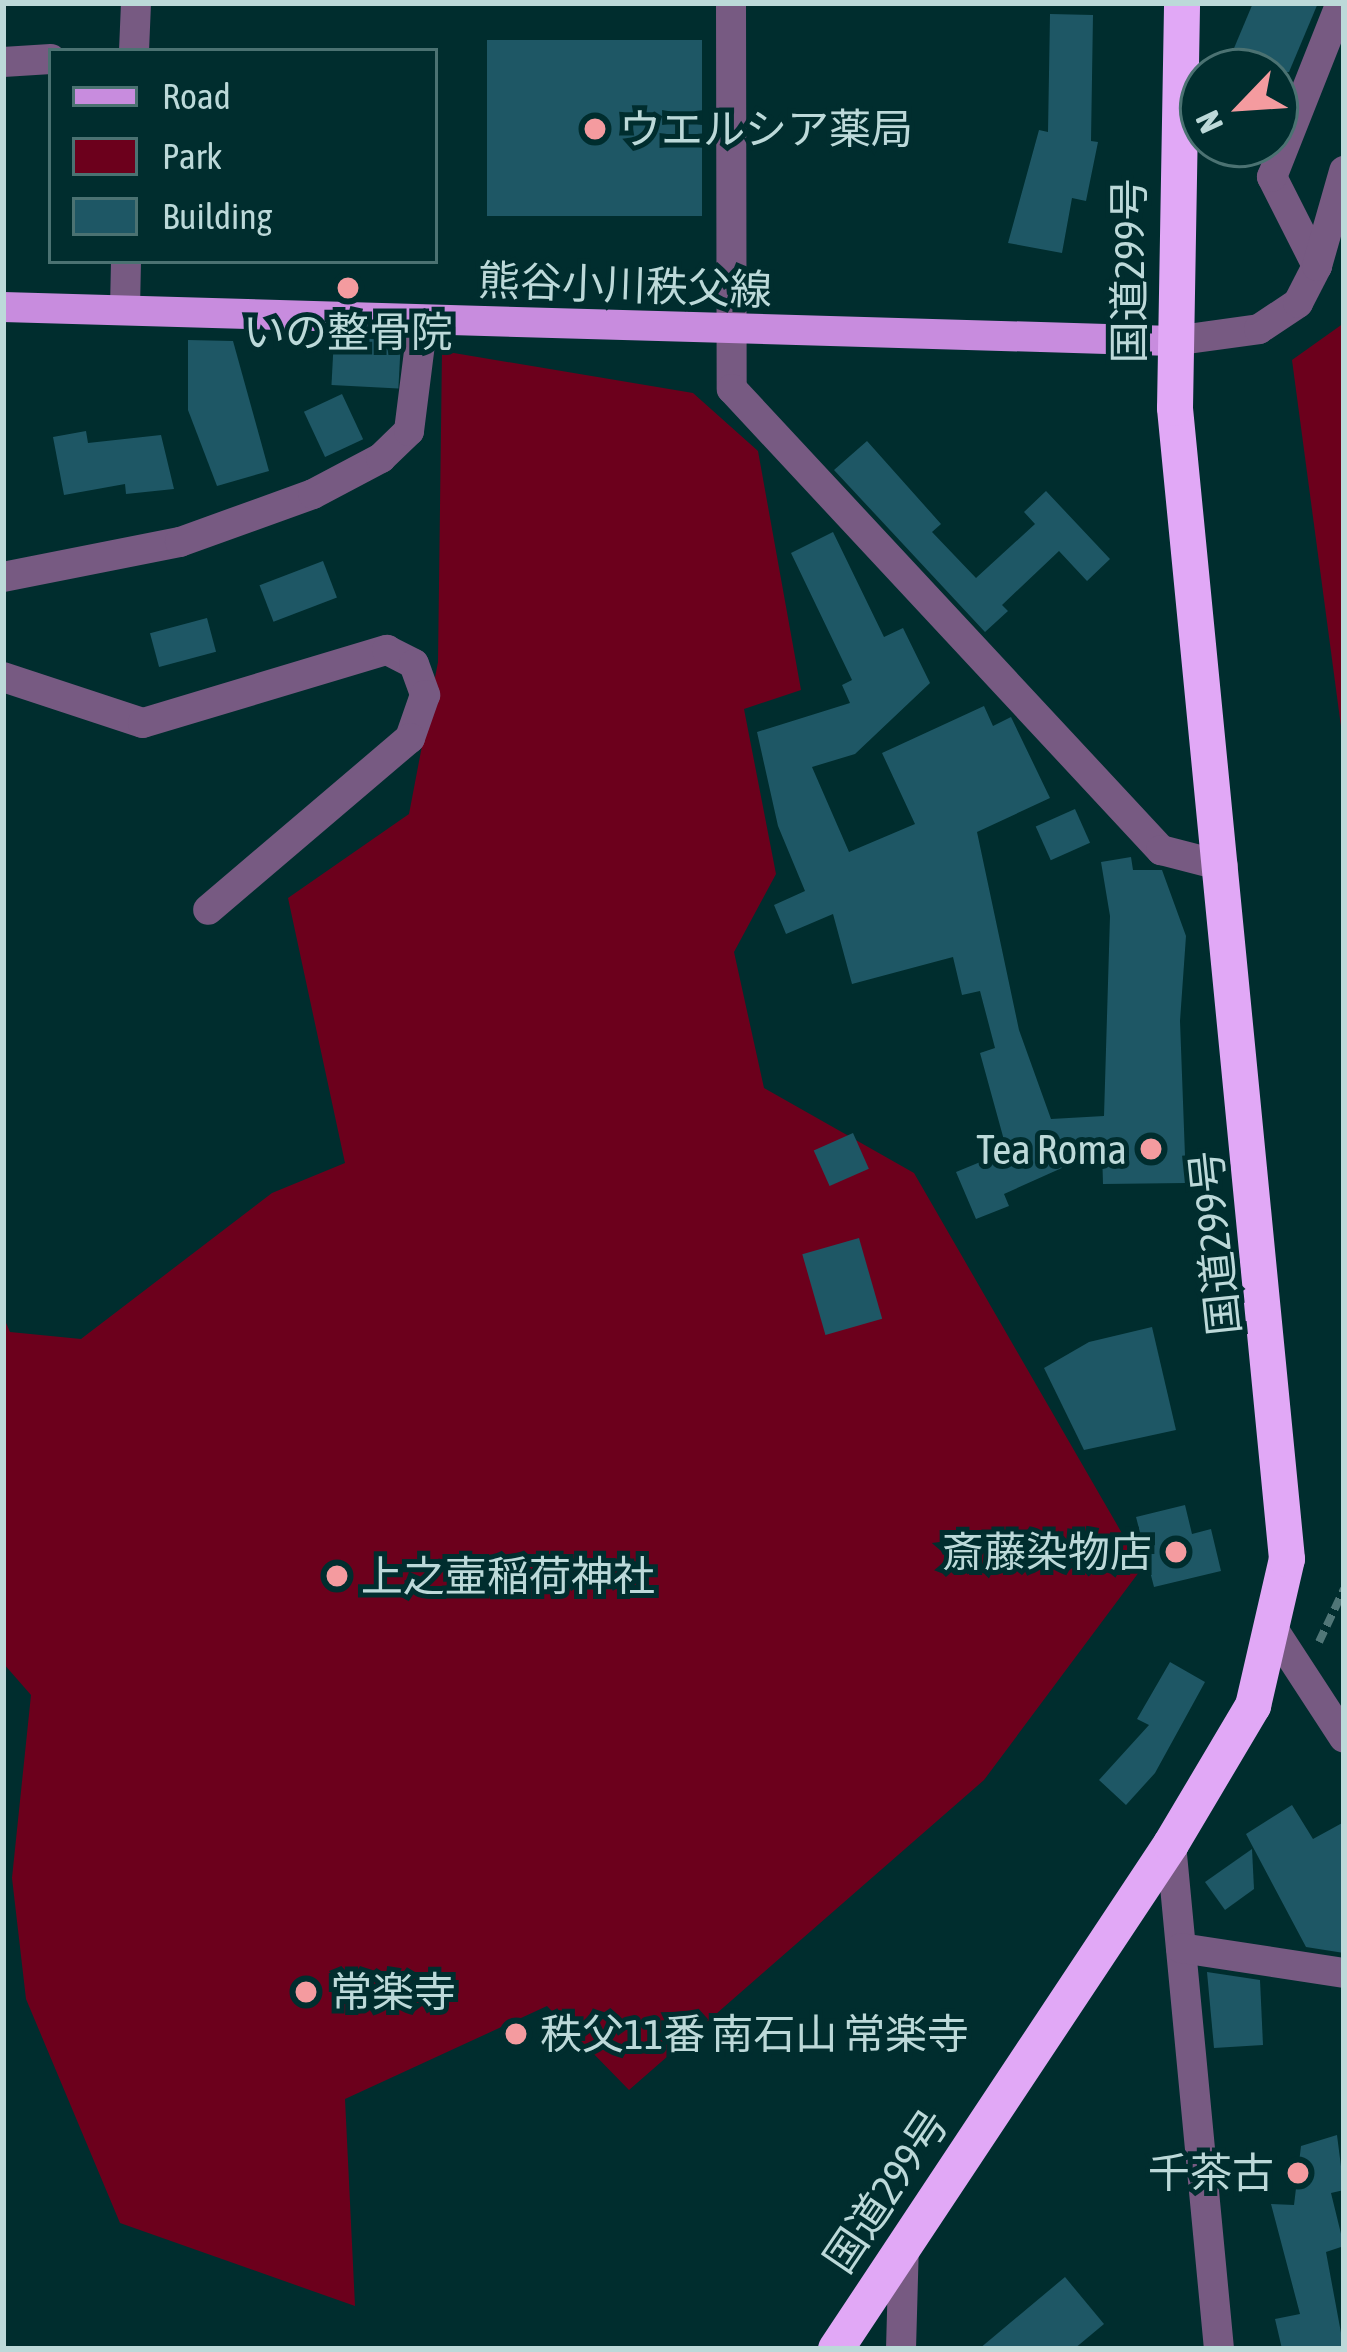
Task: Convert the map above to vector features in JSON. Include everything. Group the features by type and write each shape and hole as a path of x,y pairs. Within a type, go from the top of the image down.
{"highway":[{"name":"国道299号","path":"836,2349 1172,1844 1253,1706 1275,1632 1287,1559 1284,1485 1173,340 1182,3"}],"main road":[{"name":"熊谷小川秩父線","path":"3,307 1173,340"}],"street":[{"path":"134,48 136,3"},
{"path":"730,3 732,389 1161,850 1223,866"},
{"path":"1317,266 1272,176 1341,3"},
{"path":"3,62 48,59"},
{"path":"1173,340 1259,329 1298,303 1317,266 1344,171"},
{"path":"125,309 127,264"},
{"path":"3,577 180,542 313,494 381,458 409,431 422,320"},
{"path":"3,677 143,723 387,650 415,664 425,695 410,738 208,910"},
{"path":"1275,1632 1344,1738"},
{"path":"1172,1844 1220,2349"},
{"path":"1181,1948 1344,1973"},
{"path":"901,2349 904,2243"}],"path":[{"path":"1303,1675 1344,1589"}],"green space":[{"path":"1344,323 1344,749 1292,360"},
{"path":"442,351 693,393 758,451 801,690 744,709 776,874 734,952 764,1088 914,1173 1142,1568 984,1780 629,2090 547,2006 345,2099 355,2306 120,2223 26,1999 12,1878 31,1695 3,1663 3,1316 10,1332 81,1339 272,1193 345,1163 288,898 409,814 438,662"}],"building":[{"path":"1253,3 1318,3 1299,48 1234,48"},
{"path":"1050,14 1093,15 1091,141 1098,142 1086,201 1072,198 1062,253 1008,243 1039,130 1048,132"},
{"name":"ウエルシア薬局","path":"487,40 702,40 702,216 487,216"},
{"path":"334,337 401,341 398,388 331,385"},
{"path":"188,340 233,341 269,471 217,486 188,410"},
{"path":"342,394 363,439 325,457 304,412"},
{"path":"86,431 88,443 161,435 174,489 126,494 125,484 64,495 53,437"},
{"path":"867,441 941,524 932,532 976,578 1035,524 1024,512 1046,491 1110,559 1087,581 1059,551 1002,605 1008,611 985,632 834,470"},
{"path":"833,532 884,637 903,628 930,683 855,754 812,767 849,852 915,824 882,753 984,706 993,726 1011,717 1050,798 977,832 1019,1030 1051,1119 1104,1116 1110,916 1101,862 1131,857 1133,870 1162,870 1186,936 1180,1021 1186,1183 1103,1184 1102,1150 1004,1194 1009,1206 976,1219 956,1172 1007,1151 980,1053 995,1048 980,991 962,995 953,957 852,984 833,914 786,934 774,905 805,891 778,826 757,732 850,703 842,685 852,680 791,553"},
{"path":"323,561 337,597 273,622 260,585"},
{"path":"207,618 216,652 159,667 150,633"},
{"path":"1075,809 1090,843 1051,860 1036,826"},
{"path":"853,1133 869,1169 830,1186 814,1150"},
{"path":"859,1238 882,1319 825,1335 802,1254"},
{"path":"1152,1327 1176,1430 1084,1450 1044,1368 1089,1342"},
{"path":"1185,1505 1192,1534 1211,1529 1221,1571 1154,1587 1136,1517"},
{"path":"1170,1662 1205,1682 1155,1773 1126,1805 1099,1780 1149,1725 1137,1719"},
{"path":"1292,1805 1313,1839 1344,1822 1344,1953 1306,1947 1246,1834"},
{"path":"1252,1849 1254,1889 1225,1910 1205,1882"},
{"path":"1207,1972 1260,1980 1263,2045 1214,2048"},
{"path":"1337,2135 1344,2190 1331,2193 1344,2246 1326,2252 1344,2349 1282,2349 1275,2319 1300,2314 1271,2204 1294,2205 1301,2146"},
{"path":"1065,2277 1104,2324 1074,2349 979,2349"}],"place":[{"name":"ウエルシア薬局","path":"595,129"},
{"name":"いの整骨院","path":"348,288"},
{"name":"Tea Roma","path":"1151,1149"},
{"name":"斎藤染物店","path":"1176,1552"},
{"name":"上之壷稲荷神社","path":"337,1576"},
{"name":"常楽寺","path":"306,1992"},
{"name":"秩父11番 南石山 常楽寺","path":"516,2034"},
{"name":"千茶古","path":"1298,2173"}]}
